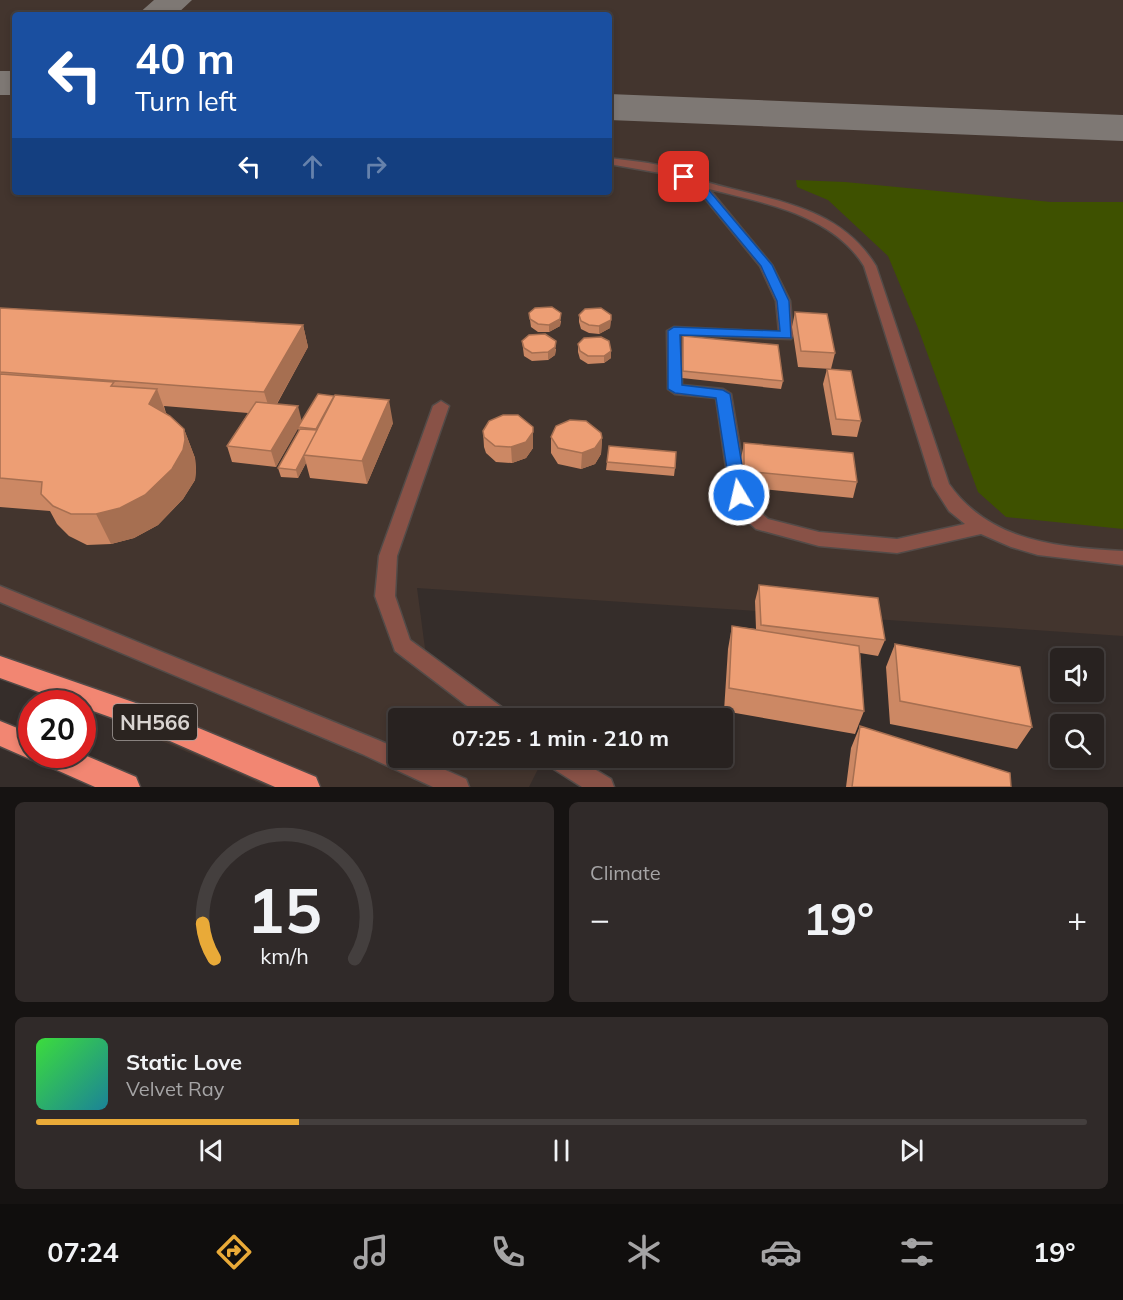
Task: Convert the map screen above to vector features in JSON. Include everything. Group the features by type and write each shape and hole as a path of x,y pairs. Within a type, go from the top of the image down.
{"highway":[{"name":"NH566","path":"0,667 144,717 306,787"},
{"path":"0,733 18,741"},
{"path":"82,768 126,787"}],"street":[{"path":"612,162 669,171 698,183 796,212 829,225 854,242 870,266 941,486 960,511 984,527 1028,547 1074,556 1123,558"},
{"path":"698,183 766,265 783,301 786,336 674,331 675,389 723,394 739,495 745,509 762,524 819,540 897,546 984,527"},
{"path":"441,406 387,556 385,596 402,645 486,708"},
{"path":"0,594 370,747 458,787"},
{"path":"573,768 603,787"}],"shaded area":[{"path":"0,0 1123,0 1123,636 417,588 428,671 471,708 388,708 388,768 538,768 529,787 268,787 96,713 96,690 46,690 0,672"}],"green space":[{"path":"796,180 845,182 1051,202 1123,202 1123,529 1006,517 978,492 918,328 888,256 828,200 797,187"}],"building":[{"path":"552,307 561,313 560,319 549,325 538,324 530,319 529,313 535,308"},
{"path":"0,308 303,325 264,392 0,372"},
{"path":"601,308 611,315 611,320 599,326 581,321 579,315 585,309"},
{"path":"795,312 827,314 835,353 801,351"},
{"path":"545,334 556,341 555,347 548,352 532,353 524,348 522,341 529,335"},
{"path":"683,336 778,345 783,381 683,371"},
{"path":"601,337 609,341 611,351 604,356 588,356 580,351 578,344 584,338"},
{"path":"827,369 851,371 861,421 836,419"},
{"path":"0,374 114,382 111,386 157,389 149,404 170,416 184,429 183,450 172,469 145,495 120,508 96,514 71,514 53,506 41,494 42,482 0,478"},
{"path":"318,394 334,396 316,429 298,427"},
{"path":"335,395 389,400 362,461 304,455"},
{"path":"256,402 298,406 271,451 227,446"},
{"path":"503,415 518,415 533,427 533,432 526,442 511,447 495,446 484,437 483,431 489,421"},
{"path":"570,420 586,421 601,433 602,438 595,448 582,453 558,448 551,437 556,426"},
{"path":"300,429 317,430 296,470 278,468"},
{"path":"744,443 853,453 857,482 744,471"},
{"path":"609,446 676,452 675,468 607,462"},
{"path":"759,585 878,598 885,640 761,625"},
{"path":"732,626 859,646 864,711 729,688"},
{"path":"895,644 1020,667 1032,727 900,701"},
{"path":"860,726 1010,773 1011,787 852,787"}],"taxiway":[{"path":"158,12 176,0"},
{"path":"0,83 12,83"},
{"path":"612,107 1123,128"}],"route":[{"path":"684,177 698,183 766,265 783,301 786,336 674,331 675,389 723,394 739,495"}]}
